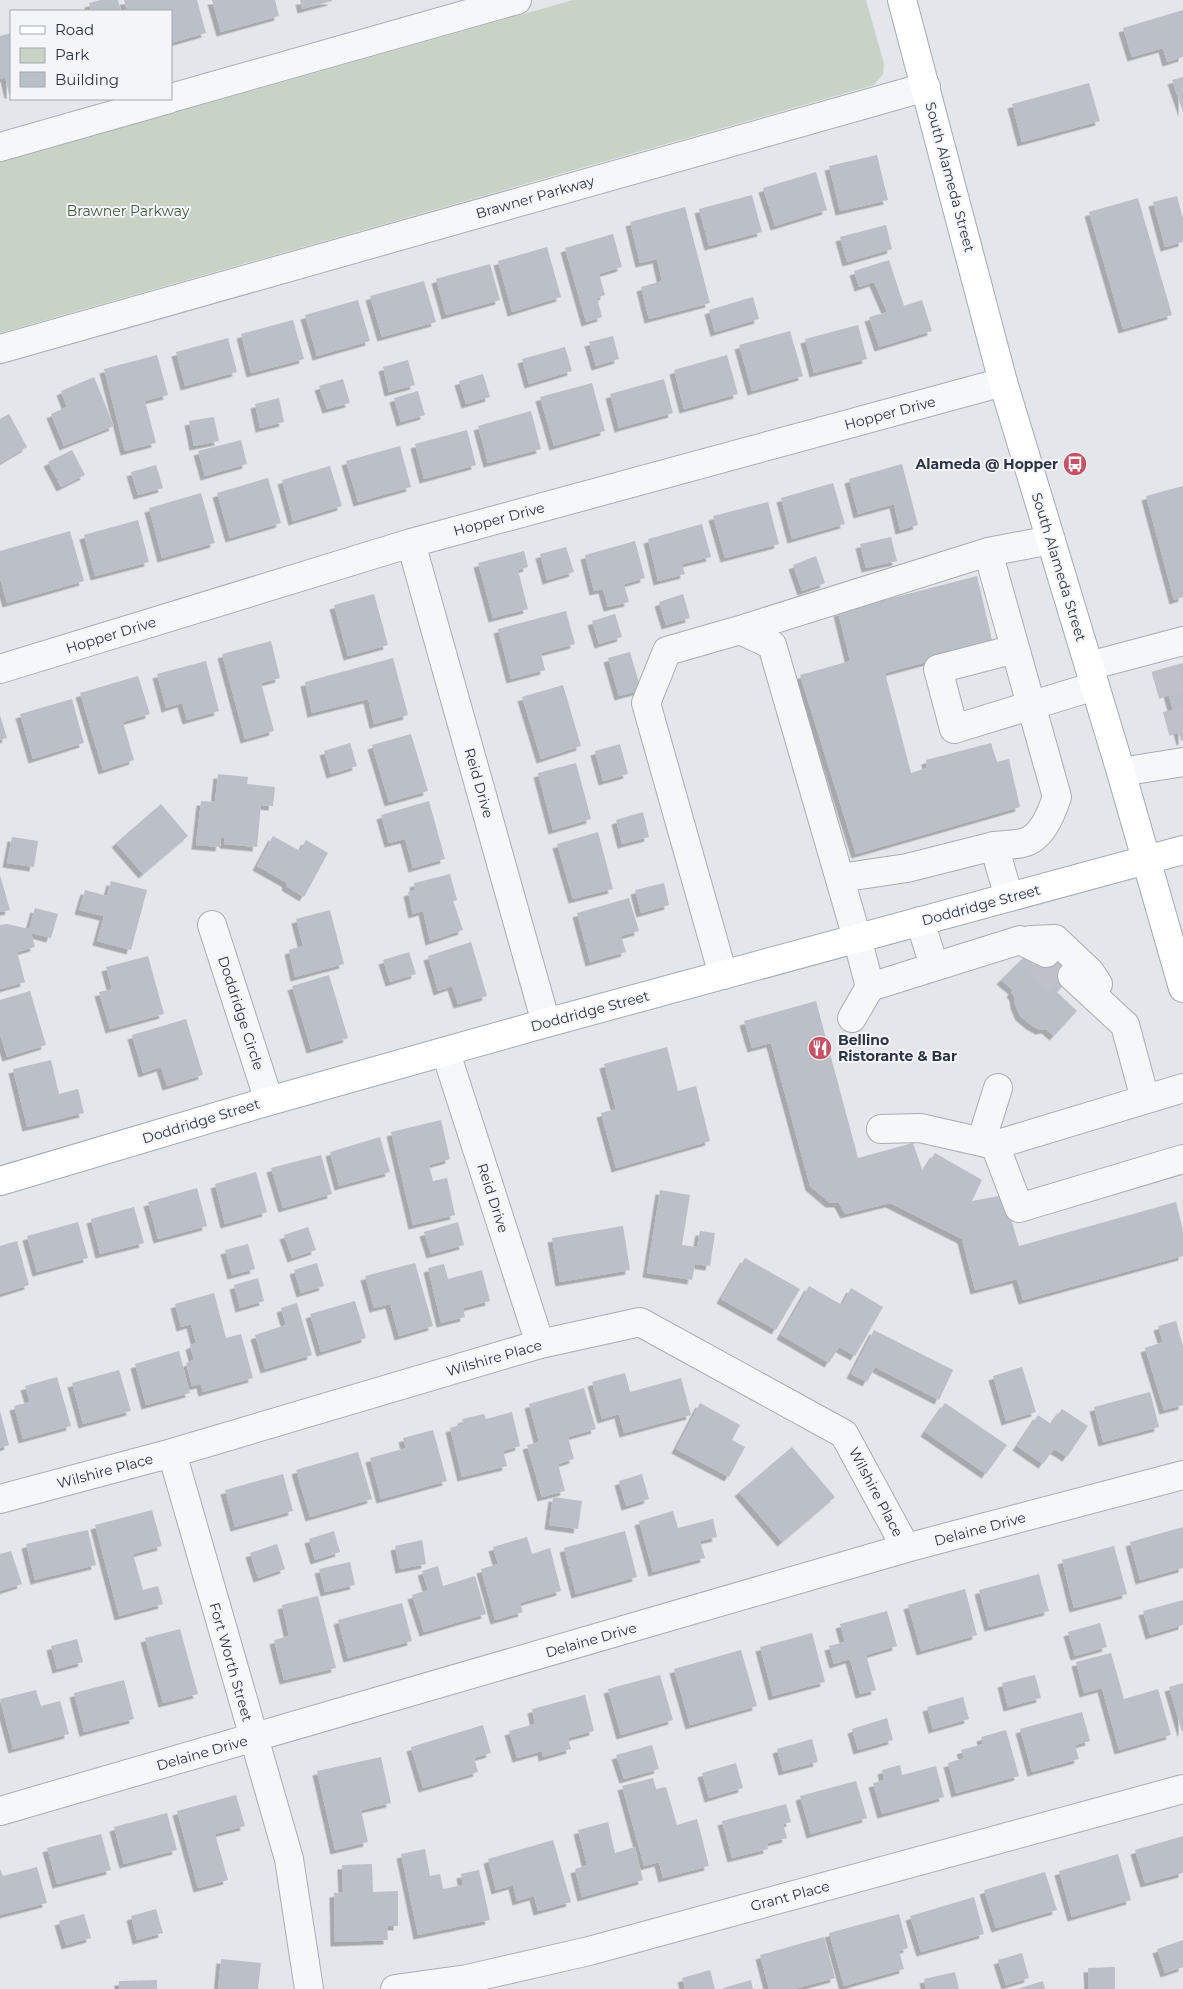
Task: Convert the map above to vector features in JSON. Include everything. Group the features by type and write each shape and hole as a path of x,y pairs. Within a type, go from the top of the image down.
{"main road":[{"name":"South Alameda Street","path":"902,0 1003,382 1121,772 1183,988"},
{"name":"Doddridge Street","path":"0,1181 269,1101 546,1023 1183,850"}],"street":[{"path":"172,97 517,0"},
{"name":"Brawner Parkway","path":"0,349 926,87"},
{"path":"0,147 163,100"},
{"name":"Hopper Drive","path":"0,669 412,543 1003,382"},
{"path":"723,975 646,703 667,651 988,552 1051,540"},
{"name":"Reid Drive","path":"412,543 546,1023"},
{"path":"840,878 907,868 994,846 1025,843 1038,834 1050,817 1057,797 988,552"},
{"path":"740,630 772,645 870,987"},
{"path":"1015,649 938,669 954,728 1031,705 1092,676 1170,652"},
{"path":"1121,772 1183,762"},
{"path":"994,846 1009,897"},
{"path":"920,921 934,966"},
{"name":"Doddridge Circle","path":"212,924 269,1101"},
{"path":"852,1018 870,987 1020,940 1056,939 1090,972 1125,1025 1145,1099"},
{"path":"1020,940 1042,957"},
{"path":"1068,981 1125,1025"},
{"name":"Reid Drive","path":"446,1052 540,1344"},
{"path":"998,1088 988,1143 1019,1208 1183,1158"},
{"path":"881,1129 920,1128 988,1143 1183,1088"},
{"name":"Wilshire Place","path":"0,1499 172,1453 540,1344 640,1322 844,1434 906,1548"},
{"name":"Fort Worth Street","path":"172,1453 289,1860 310,1989"},
{"name":"Delaine Drive","path":"0,1811 906,1548 1183,1475"},
{"name":"Grant Place","path":"395,1989 467,1979 589,1951 1183,1789"}],"green space":[{"name":"Brawner Parkway","path":"573,0 866,0 884,64 883,74 874,85 0,333 0,162"}],"building":[{"path":"101,0 118,0 121,10 91,10 89,3"},
{"path":"124,0 197,0 206,33 172,43 172,10 127,10"},
{"path":"212,0 275,0 279,16 221,32"},
{"path":"300,0 332,0 332,1 302,9"},
{"path":"1183,10 1183,57 1167,62 1163,48 1132,57 1123,28"},
{"path":"10,33 10,94 5,77 0,79 0,36"},
{"path":"1183,77 1183,112 1172,80"},
{"path":"1089,83 1100,121 1022,142 1012,104"},
{"path":"877,155 888,200 840,211 829,166"},
{"path":"816,172 827,210 775,226 763,188"},
{"path":"752,195 762,232 709,246 699,209"},
{"path":"1177,196 1183,219 1183,242 1165,247 1153,202"},
{"path":"1138,198 1172,315 1123,329 1089,212"},
{"path":"685,207 710,303 649,319 641,287 662,281 657,259 640,263 630,222"},
{"path":"886,225 892,249 847,262 840,237"},
{"path":"613,234 622,267 599,274 605,295 597,298 602,317 586,322 565,248"},
{"path":"547,247 561,297 512,312 498,261"},
{"path":"889,260 904,306 922,300 932,331 879,347 869,317 887,312 874,282 859,287 854,271"},
{"path":"490,264 500,300 446,315 436,279"},
{"path":"424,281 436,322 382,337 370,296"},
{"path":"753,297 759,319 715,332 709,310"},
{"path":"358,300 370,341 317,356 305,315"},
{"path":"293,320 304,359 251,373 241,334"},
{"path":"858,325 867,359 814,373 805,339"},
{"path":"790,331 803,376 752,391 739,345"},
{"path":"613,336 619,359 596,366 589,342"},
{"path":"228,338 237,372 185,386 176,352"},
{"path":"565,347 572,371 529,384 522,359"},
{"path":"157,355 168,395 145,401 156,443 125,451 104,369"},
{"path":"727,355 738,394 684,409 674,370"},
{"path":"408,360 415,385 389,392 383,367"},
{"path":"483,374 490,397 466,404 459,381"},
{"path":"94,377 114,426 64,446 51,414 67,407 61,391"},
{"path":"343,379 350,403 327,409 319,386"},
{"path":"664,379 673,413 619,428 610,394"},
{"path":"592,383 605,431 554,446 540,397"},
{"path":"418,391 425,415 401,422 394,398"},
{"path":"279,398 284,422 260,428 255,404"},
{"path":"531,411 541,449 488,463 478,426"},
{"path":"9,414 27,447 0,463 0,419"},
{"path":"214,417 219,441 194,446 189,421"},
{"path":"467,430 476,465 424,479 415,444"},
{"path":"241,440 247,464 205,476 198,451"},
{"path":"400,446 411,487 358,502 346,461"},
{"path":"72,450 85,475 61,487 48,462"},
{"path":"902,464 918,525 900,530 894,504 858,514 849,479"},
{"path":"156,465 163,488 138,495 131,472"},
{"path":"330,466 342,506 293,521 282,480"},
{"path":"268,478 281,523 230,538 217,493"},
{"path":"833,483 845,524 792,539 781,498"},
{"path":"1183,486 1183,597 1174,600 1146,496"},
{"path":"201,493 215,543 162,558 149,508"},
{"path":"768,502 779,544 725,558 713,516"},
{"path":"138,520 149,562 95,576 84,535"},
{"path":"702,524 711,557 682,564 685,574 658,581 648,539"},
{"path":"70,531 84,581 7,603 0,578 0,551"},
{"path":"891,537 897,561 866,568 860,544"},
{"path":"635,541 645,578 624,584 629,602 608,607 603,589 594,591 585,555"},
{"path":"566,547 574,572 547,580 540,554"},
{"path":"524,551 528,567 518,570 528,609 493,618 478,563"},
{"path":"816,556 825,583 802,591 793,565"},
{"path":"977,576 993,644 885,673 911,773 927,768 926,760 991,743 997,762 1009,759 1020,807 856,854 800,675 850,661 838,612"},
{"path":"374,594 388,645 348,656 334,605"},
{"path":"683,594 690,618 666,625 659,602"},
{"path":"566,611 575,644 541,653 545,670 511,679 498,629"},
{"path":"615,614 622,637 599,644 592,621"},
{"path":"271,641 280,678 261,683 274,731 245,739 222,654"},
{"path":"630,652 641,690 619,696 608,658"},
{"path":"393,658 408,715 374,724 368,699 312,713 305,682"},
{"path":"206,661 219,711 187,720 182,703 166,708 157,674"},
{"path":"1183,663 1183,740 1181,741 1162,669"},
{"path":"138,676 150,714 123,722 134,760 103,770 80,693"},
{"path":"563,685 581,746 541,759 522,697"},
{"path":"72,699 84,743 33,759 20,714"},
{"path":"0,715 7,738 0,740"},
{"path":"411,734 428,791 389,802 372,745"},
{"path":"350,743 357,766 331,774 324,751"},
{"path":"620,744 628,774 603,781 595,751"},
{"path":"576,763 591,819 553,830 538,773"},
{"path":"218,774 248,777 247,784 275,787 273,806 261,805 257,847 224,844 225,838 221,838 220,847 196,845 201,801 215,802"},
{"path":"429,801 445,859 413,868 405,839 389,843 381,815"},
{"path":"161,804 188,836 143,874 116,843"},
{"path":"643,812 649,837 622,844 616,820"},
{"path":"598,832 613,889 573,899 557,844"},
{"path":"273,836 300,851 306,840 328,853 304,897 286,886 287,883 257,866"},
{"path":"12,837 38,841 34,867 7,863"},
{"path":"450,874 457,900 453,901 463,930 430,941 423,911 413,914 408,892 415,890 414,883"},
{"path":"0,875 10,910 0,912"},
{"path":"111,881 147,890 131,950 97,941 104,916 79,910 85,890 107,896"},
{"path":"664,883 669,905 641,913 635,890"},
{"path":"629,898 639,931 621,936 626,952 590,962 577,913"},
{"path":"35,908 58,914 51,938 31,933 35,947 17,952 25,982 0,989 0,925 7,924 29,929"},
{"path":"330,910 344,964 295,977 289,950 303,946 296,919"},
{"path":"471,942 487,996 458,1004 452,986 438,991 428,956"},
{"path":"1055,943 1080,967 1057,992 1077,1011 1054,1036 1046,1029 1040,1030 1031,1025 1020,1016 1014,996 1011,993 1013,990 1001,980 1025,956 1034,965"},
{"path":"409,952 416,974 390,982 383,960"},
{"path":"148,956 164,1014 110,1029 99,992 112,989 106,967"},
{"path":"329,975 348,1038 311,1049 292,986"},
{"path":"30,991 46,1045 7,1057 0,1034 0,1000"},
{"path":"816,1001 858,1158 913,1143 923,1172 935,1153 982,1180 972,1201 1004,1195 1019,1246 1176,1202 1183,1231 1183,1256 1023,1300 1017,1279 975,1290 962,1239 890,1203 845,1214 839,1203 830,1203 810,1186 771,1043 752,1048 744,1021"},
{"path":"186,1019 203,1075 167,1086 161,1067 143,1073 132,1035"},
{"path":"667,1047 678,1091 696,1086 710,1141 616,1168 601,1113 616,1109 604,1064"},
{"path":"51,1060 59,1094 78,1089 84,1113 27,1127 13,1069"},
{"path":"441,1120 450,1159 429,1165 433,1181 447,1178 455,1215 413,1225 391,1132"},
{"path":"380,1137 390,1172 339,1186 330,1152"},
{"path":"321,1155 332,1194 283,1208 271,1168"},
{"path":"256,1172 267,1212 225,1224 215,1184"},
{"path":"197,1188 207,1226 158,1239 148,1202"},
{"path":"660,1190 690,1195 682,1245 697,1247 700,1231 715,1233 710,1266 695,1264 692,1280 647,1273"},
{"path":"134,1207 144,1243 100,1254 91,1219"},
{"path":"78,1222 88,1258 37,1272 27,1236"},
{"path":"458,1222 464,1245 431,1254 424,1232"},
{"path":"623,1226 630,1270 560,1282 552,1238"},
{"path":"308,1227 316,1250 292,1258 284,1235"},
{"path":"17,1241 29,1285 0,1294 0,1246"},
{"path":"248,1244 255,1269 232,1275 225,1250"},
{"path":"745,1258 800,1289 776,1330 721,1299"},
{"path":"317,1263 324,1286 301,1293 294,1270"},
{"path":"415,1263 433,1326 399,1336 390,1304 374,1308 365,1276"},
{"path":"444,1264 448,1279 482,1270 490,1301 463,1308 465,1317 441,1323 428,1268"},
{"path":"258,1278 264,1301 240,1308 234,1285"},
{"path":"809,1286 842,1305 851,1288 883,1307 855,1356 839,1347 829,1363 781,1335"},
{"path":"214,1293 226,1338 241,1334 253,1378 203,1392 201,1384 192,1386 186,1363 194,1360 190,1345 196,1343 191,1324 181,1327 175,1304"},
{"path":"355,1301 366,1338 321,1352 310,1314"},
{"path":"297,1303 312,1355 265,1369 255,1335 286,1325 281,1308"},
{"path":"1176,1321 1183,1346 1183,1405 1164,1410 1145,1348 1163,1342 1158,1326"},
{"path":"874,1330 953,1370 939,1400 875,1367 867,1382 851,1374"},
{"path":"179,1351 190,1393 146,1405 135,1364"},
{"path":"1022,1367 1036,1412 1006,1421 993,1376"},
{"path":"119,1370 131,1411 83,1424 72,1383"},
{"path":"625,1373 630,1392 681,1378 691,1415 624,1433 619,1414 602,1419 592,1382"},
{"path":"57,1377 71,1426 23,1439 14,1406 30,1402 25,1386"},
{"path":"584,1388 596,1429 568,1437 574,1459 558,1464 565,1491 542,1497 527,1445 539,1442 529,1404"},
{"path":"1150,1392 1159,1427 1103,1442 1094,1407"},
{"path":"700,1403 740,1425 732,1440 745,1447 729,1477 676,1449"},
{"path":"945,1403 1007,1445 986,1474 925,1432"},
{"path":"1062,1409 1088,1426 1067,1457 1054,1449 1043,1464 1017,1446 1038,1415 1051,1424"},
{"path":"0,1411 9,1445 0,1448"},
{"path":"512,1412 520,1446 503,1451 507,1466 462,1477 450,1428 463,1424 462,1419 484,1414 486,1419"},
{"path":"433,1430 447,1481 381,1499 370,1458 406,1448 403,1438"},
{"path":"792,1447 835,1497 782,1542 739,1492"},
{"path":"358,1452 372,1499 310,1517 296,1470"},
{"path":"283,1474 293,1511 235,1527 225,1490"},
{"path":"642,1474 649,1499 626,1506 619,1481"},
{"path":"553,1497 582,1501 578,1529 549,1525"},
{"path":"152,1510 162,1546 133,1554 143,1590 158,1586 163,1604 119,1616 95,1525"},
{"path":"673,1511 678,1528 713,1519 717,1537 700,1541 705,1558 653,1572 639,1521"},
{"path":"1183,1527 1183,1568 1140,1580 1130,1542"},
{"path":"88,1530 96,1565 35,1580 26,1544"},
{"path":"334,1531 340,1552 315,1560 309,1539"},
{"path":"625,1531 637,1577 576,1594 564,1548"},
{"path":"527,1537 532,1554 550,1548 561,1591 520,1603 523,1612 495,1620 481,1569 498,1564 493,1547"},
{"path":"422,1540 426,1564 400,1569 395,1546"},
{"path":"277,1544 285,1569 258,1578 250,1553"},
{"path":"1114,1546 1127,1594 1074,1608 1062,1560"},
{"path":"11,1551 22,1584 0,1591 0,1554"},
{"path":"350,1562 355,1585 325,1592 319,1569"},
{"path":"438,1566 443,1586 475,1576 486,1614 424,1632 412,1595 428,1590 422,1571"},
{"path":"1039,1574 1049,1611 989,1627 979,1590"},
{"path":"965,1589 977,1635 921,1651 908,1605"},
{"path":"318,1596 336,1668 284,1680 274,1640 289,1636 282,1605"},
{"path":"1183,1600 1183,1625 1150,1635 1143,1611"},
{"path":"402,1603 412,1641 348,1658 338,1620"},
{"path":"887,1611 897,1646 866,1655 876,1690 860,1694 850,1659 834,1664 829,1646 845,1642 840,1624"},
{"path":"1100,1623 1107,1647 1075,1656 1068,1632"},
{"path":"180,1629 198,1694 163,1703 145,1638"},
{"path":"812,1633 825,1682 773,1696 760,1647"},
{"path":"77,1639 83,1662 57,1669 51,1646"},
{"path":"741,1650 757,1706 690,1725 674,1669"},
{"path":"1111,1653 1124,1699 1158,1689 1171,1735 1119,1750 1102,1688 1084,1693 1076,1662"},
{"path":"660,1675 673,1720 621,1735 608,1689"},
{"path":"1035,1675 1041,1698 1008,1707 1002,1683"},
{"path":"124,1680 134,1719 84,1732 74,1693"},
{"path":"1183,1683 1183,1731 1182,1732 1169,1687"},
{"path":"36,1690 41,1706 60,1701 69,1734 13,1749 0,1699"},
{"path":"585,1695 594,1731 568,1738 571,1749 543,1757 542,1751 517,1758 509,1731 535,1724 532,1709"},
{"path":"963,1697 969,1719 933,1729 927,1707"},
{"path":"1082,1712 1090,1741 1075,1745 1079,1759 1032,1772 1020,1729"},
{"path":"887,1718 893,1740 858,1750 852,1729"},
{"path":"483,1725 491,1753 474,1758 478,1772 423,1788 411,1747"},
{"path":"1006,1730 1019,1776 956,1793 948,1763 964,1758 961,1750 983,1744 981,1737"},
{"path":"812,1739 818,1762 783,1771 777,1749"},
{"path":"652,1745 659,1769 624,1779 616,1755"},
{"path":"381,1757 391,1803 361,1810 368,1842 335,1850 317,1771"},
{"path":"736,1763 743,1788 709,1798 702,1773"},
{"path":"900,1765 902,1775 936,1766 944,1797 882,1814 873,1783 884,1780 882,1770"},
{"path":"653,1778 656,1789 666,1787 677,1825 697,1819 709,1866 663,1878 659,1862 644,1866 622,1786"},
{"path":"856,1781 867,1818 811,1834 800,1796"},
{"path":"236,1795 245,1826 215,1834 228,1880 198,1888 177,1811"},
{"path":"786,1804 791,1822 783,1824 787,1838 767,1843 768,1849 732,1858 722,1821"},
{"path":"167,1813 177,1850 124,1864 114,1827"},
{"path":"608,1822 615,1853 635,1847 643,1880 582,1897 575,1869 587,1865 578,1830"},
{"path":"101,1834 111,1870 57,1884 47,1848"},
{"path":"1183,1836 1183,1873 1145,1883 1135,1850"},
{"path":"553,1840 571,1902 538,1911 534,1896 517,1901 513,1885 496,1890 488,1859"},
{"path":"425,1849 430,1876 440,1874 443,1889 463,1885 461,1874 479,1870 490,1920 418,1935 401,1854"},
{"path":"1118,1854 1131,1900 1072,1917 1059,1871"},
{"path":"372,1864 373,1892 398,1891 398,1926 387,1926 388,1940 335,1942 334,1893 343,1892 342,1865"},
{"path":"37,1867 47,1903 0,1915 0,1869 3,1876"},
{"path":"1045,1872 1057,1910 996,1928 984,1890"},
{"path":"974,1897 984,1934 921,1952 910,1916"},
{"path":"156,1909 163,1933 137,1940 131,1916"},
{"path":"84,1914 91,1938 66,1945 59,1921"},
{"path":"899,1914 908,1948 899,1951 904,1969 844,1986 829,1933"},
{"path":"824,1937 835,1978 794,1989 769,1989 760,1955"},
{"path":"1183,1940 1183,1967 1165,1973 1157,1949"},
{"path":"1022,1953 1029,1978 1006,1985 998,1960"},
{"path":"221,1959 261,1963 258,1989 218,1989"},
{"path":"1115,1967 1115,1989 1089,1989 1088,1968"},
{"path":"710,1970 715,1989 685,1989 682,1978"},
{"path":"955,1972 959,1989 926,1989 924,1979"},
{"path":"157,1980 157,1989 119,1989 119,1981"},
{"path":"751,1980 753,1989 723,1989 723,1988"},
{"path":"1043,1981 1045,1989 1017,1989"}],"tunnel":[{"path":"1165,668 1183,732"},
{"path":"1038,961 1063,985"}],"place":[{"name":"Alameda @ Hopper","path":"1075,464"},
{"name":"Bellino Ristorante & Bar","path":"820,1048"}]}
